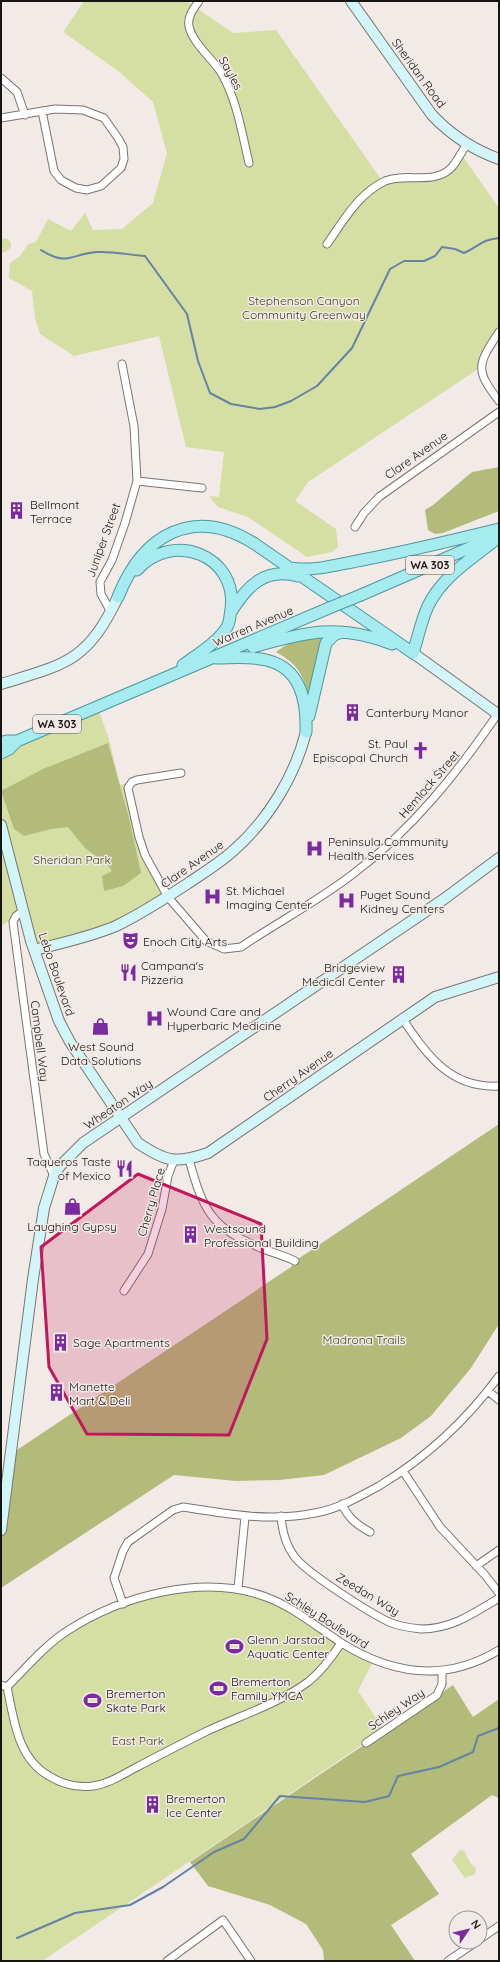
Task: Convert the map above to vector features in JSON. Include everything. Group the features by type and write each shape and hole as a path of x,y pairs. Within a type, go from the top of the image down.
{"main road":[{"name":"Sheridan Road","path":"351,1 428,110 442,126 467,144 499,159"},
{"path":"1,684 60,665 73,659 94,638 111,612 127,576 136,562 152,544 176,530 196,526 215,527 234,532 255,544 499,714"},
{"path":"289,568 312,568 351,562 431,546 499,529"},
{"path":"413,653 426,610 436,592 455,571 499,536"},
{"name":"Warren Avenue","path":"4,747 499,536"},
{"path":"118,597 145,562 162,552 180,549 200,554 217,566 228,583 231,595 231,612 227,626 213,643 170,675"},
{"path":"231,612 246,590 258,580 279,574 304,578"},
{"path":"212,658 292,636 321,631 373,636 413,653"},
{"path":"306,732 324,649 330,639 342,632"},
{"path":"212,658 266,659 286,669 295,678 304,699 306,711 306,732"},
{"name":"Clare Avenue","path":"34,950 112,927 143,913 225,858 250,834 283,788 299,755 306,732"},
{"name":"Lebo Boulevard","path":"1,825 34,950 50,998 64,1031 121,1118"},
{"name":"Wheaton Way","path":"1,1530 34,1272 44,1208 54,1176 60,1166 74,1150 444,899 499,858"},
{"name":"Cherry Avenue","path":"121,1118 138,1143 156,1155 174,1160 189,1159 208,1153 402,1018 435,997 499,977"}],"street":[{"name":"Sayles","path":"199,1 189,18 188,25 191,34 217,66 230,91 249,163"},
{"path":"1,78 17,92 25,114"},
{"path":"1,118 42,111 55,109 83,110 104,118 123,148 124,159 121,168 101,186 87,190 76,188 61,180 54,171 42,111"},
{"path":"327,244 364,194 392,178 437,177 452,167 467,144"},
{"path":"499,332 486,352 481,367 486,384 499,401"},
{"name":"Juniper Street","path":"111,612 101,594 100,582 112,560 137,481 134,426 122,364"},
{"name":"Clare Avenue","path":"355,527 364,513 379,497 499,412"},
{"path":"137,481 202,488"},
{"name":"Hemlock Street","path":"168,897 206,941 224,949 241,947 347,878 382,850 426,807 464,761 499,714"},
{"path":"168,897 153,873 138,837 128,788 132,782 181,773"},
{"name":"Campbell Way","path":"23,911 16,916 13,922 44,1154 54,1176"},
{"path":"402,1018 423,1049 447,1072 472,1083 484,1086 499,1086"},
{"path":"189,1159 204,1205 220,1225 241,1240 295,1261"},
{"name":"Cherry Place","path":"124,1291 148,1254 162,1209 168,1176 174,1160"},
{"path":"123,1604 114,1578 123,1550 128,1542 180,1508 245,1516 314,1514 361,1497 403,1471 441,1442 469,1415 499,1376"},
{"path":"488,1391 499,1400"},
{"path":"403,1471 437,1524 499,1593"},
{"path":"342,1504 349,1517 358,1525 370,1532"},
{"path":"238,1588 245,1516"},
{"name":"Zeedan Way","path":"281,1516 284,1533 290,1548 301,1564 390,1622 421,1629 460,1622 499,1598"},
{"path":"476,1566 499,1550"},
{"name":"Schley Boulevard","path":"4,1686 48,1646 66,1632 123,1604 165,1592 187,1588 238,1588 266,1597 292,1609 341,1643 381,1663 418,1671 442,1671 479,1661 499,1650"},
{"path":"4,1686 18,1736 24,1750 32,1762 44,1773 63,1782 77,1786 94,1786 112,1780 206,1732 302,1686 322,1670 341,1643"},
{"name":"Schley Way","path":"366,1743 437,1695 442,1684 442,1671"},
{"path":"167,1961 223,1920 251,1961"},
{"path":"488,1934 499,1926"},
{"path":"448,1961 464,1950"}],"highlighted area":[{"path":"138,1174 261,1224 267,1339 229,1435 87,1434 49,1367 41,1247"}],"green space":[{"name":"Stephenson Canyon Community Greenway","path":"84,1 186,1 233,33 276,30 383,182 432,178 447,171 461,154 499,208 499,332 481,367 308,482 295,501 336,529 338,547 332,552 307,557 248,517 218,507 209,496 219,497 224,452 186,447 159,336 74,356 40,334 35,318 32,291 9,278 10,263 21,255 28,244 36,242 48,219 71,231 85,213 93,230 122,229 153,203 167,153 153,102 117,70 63,32"},
{"path":"1,238 8,239 11,243 11,247 6,252 1,252"},
{"path":"499,467 499,511 443,533 435,534 428,530 425,510 472,472"},
{"path":"307,638 324,638 310,700 302,677 295,666 276,652 286,645"},
{"name":"Sheridan Park","path":"97,706 109,739 120,785 132,782 128,788 139,837 168,897 143,913 34,950 23,911 1,926 1,753"},
{"path":"108,743 129,818 141,873 123,886 104,891 102,876 112,871 107,864 85,848 68,827 51,829 24,836 14,829 1,791 43,769"},
{"name":"Madrona Trails","path":"499,1124 499,1324 471,1368 431,1416 401,1438 324,1475 279,1480 236,1481 174,1475 1,1588 1,1530 11,1454 291,1267 295,1261"},
{"name":"East Park","path":"204,1587 266,1597 373,1661 358,1691 384,1730 42,1961 1,1961 1,1685 7,1686 66,1632 130,1602"},
{"path":"453,1685 473,1717 499,1699 499,1798 492,1795 411,1854 439,1894 391,1925 415,1961 324,1961 323,1950 306,1924 270,1905 208,1886 190,1862"},
{"path":"460,1850 464,1851 471,1864 476,1868 475,1874 465,1878 452,1860"}],"waterway":[{"path":"41,250 57,258 63,259 97,252 145,256 187,314 198,361 210,393 231,404 260,409 275,407 291,401 317,386 352,348 390,269 404,261 424,261 435,256 442,247 455,249 464,253 484,242 499,238"},
{"path":"17,1938 75,1913 130,1905 163,1887 214,1852 244,1839 280,1796 365,1802 389,1796 398,1776 439,1767 473,1752 478,1736 499,1728"}],"place":[{"name":"Bellmont Terrace","path":"17,511"},
{"name":"Canterbury Manor","path":"353,712"},
{"name":"St. Paul Episcopal Church","path":"421,750"},
{"name":"Peninsula Community Health Services","path":"315,848"},
{"name":"St. Michael Imaging Center","path":"213,897"},
{"name":"Puget Sound Kidney Centers","path":"347,901"},
{"name":"Enoch City Arts","path":"130,941"},
{"name":"Campana's Pizzeria","path":"128,972"},
{"name":"Bridgeview Medical Center","path":"398,974"},
{"name":"Wound Care and Hyperbaric Medicine","path":"154,1018"},
{"name":"West Sound Data Solutions","path":"101,1027"},
{"name":"Taqueros Taste of Mexico","path":"124,1168"},
{"name":"Laughing Gypsy","path":"72,1207"},
{"name":"Westsound Professional Building","path":"191,1235"},
{"name":"Sage Apartments","path":"60,1342"},
{"name":"Manette Mart & Deli","path":"56,1393"},
{"name":"Glenn Jarstad Aquatic Center","path":"234,1646"},
{"name":"Bremerton Family YMCA","path":"218,1688"},
{"name":"Bremerton Skate Park","path":"93,1700"},
{"name":"Bremerton Ice Center","path":"153,1805"}]}
